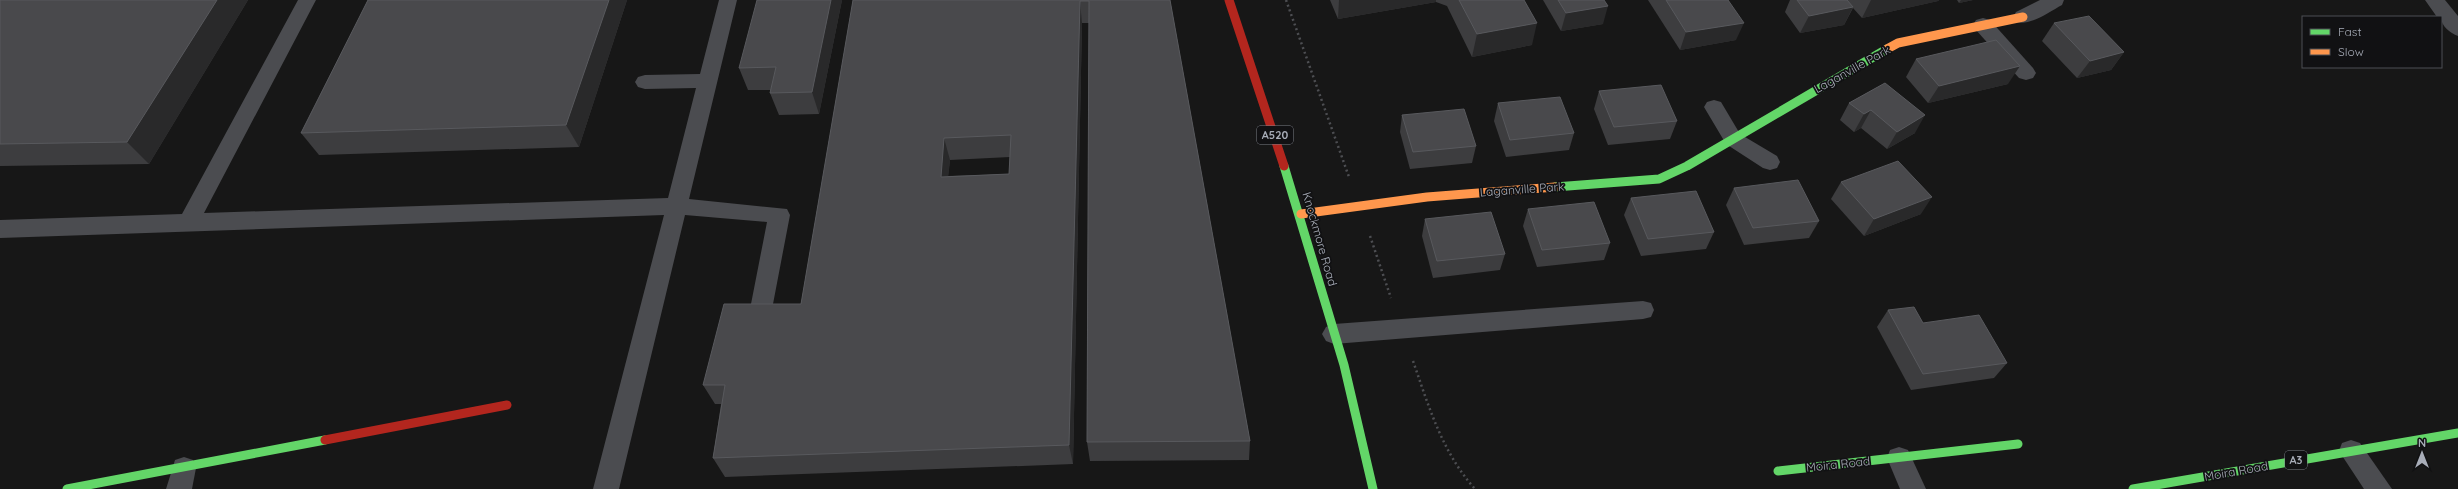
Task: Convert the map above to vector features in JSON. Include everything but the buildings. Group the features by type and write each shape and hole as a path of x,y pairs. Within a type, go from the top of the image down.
{"main road":[{"name":"Knockmore Road","path":"1229,0 1301,214 1364,442 1373,489"},
{"name":"Laganville Park","path":"1301,214 1427,197 1659,179 1687,166 1851,68 1898,43 2023,17"},
{"path":"67,489 181,479 507,405"},
{"name":"Moira Road","path":"2133,489 2351,450 2458,433"},
{"name":"Moira Road","path":"1778,471 2018,444"}],"street":[{"path":"188,222 307,0"},
{"path":"606,489 674,206 728,0"},
{"path":"2023,17 2055,0"},
{"path":"2434,0 2458,29"},
{"path":"1983,25 2026,73"},
{"path":"645,82 707,81"},
{"path":"1714,107 1733,139 1770,162"},
{"path":"0,229 674,206 779,215 762,304"},
{"path":"1334,334 1402,330 1643,310"},
{"path":"2351,450 2379,489"},
{"path":"1899,458 1913,489"}],"path":[{"path":"1286,0 1445,448 1462,477 1475,489"}],"traffic: fast":[{"path":"1555,187 1659,179 1687,166 1887,49"},
{"path":"1284,166 1344,365 1373,489"},
{"path":"2133,489 2458,433"},
{"path":"67,489 325,440"},
{"path":"1778,471 2018,444"}],"traffic: slow":[{"path":"1887,49 1898,43 2023,17"},
{"path":"1301,214 1427,197 1555,187"}],"traffic: jam":[{"path":"1229,0 1284,166"},
{"path":"325,440 507,405"}]}
